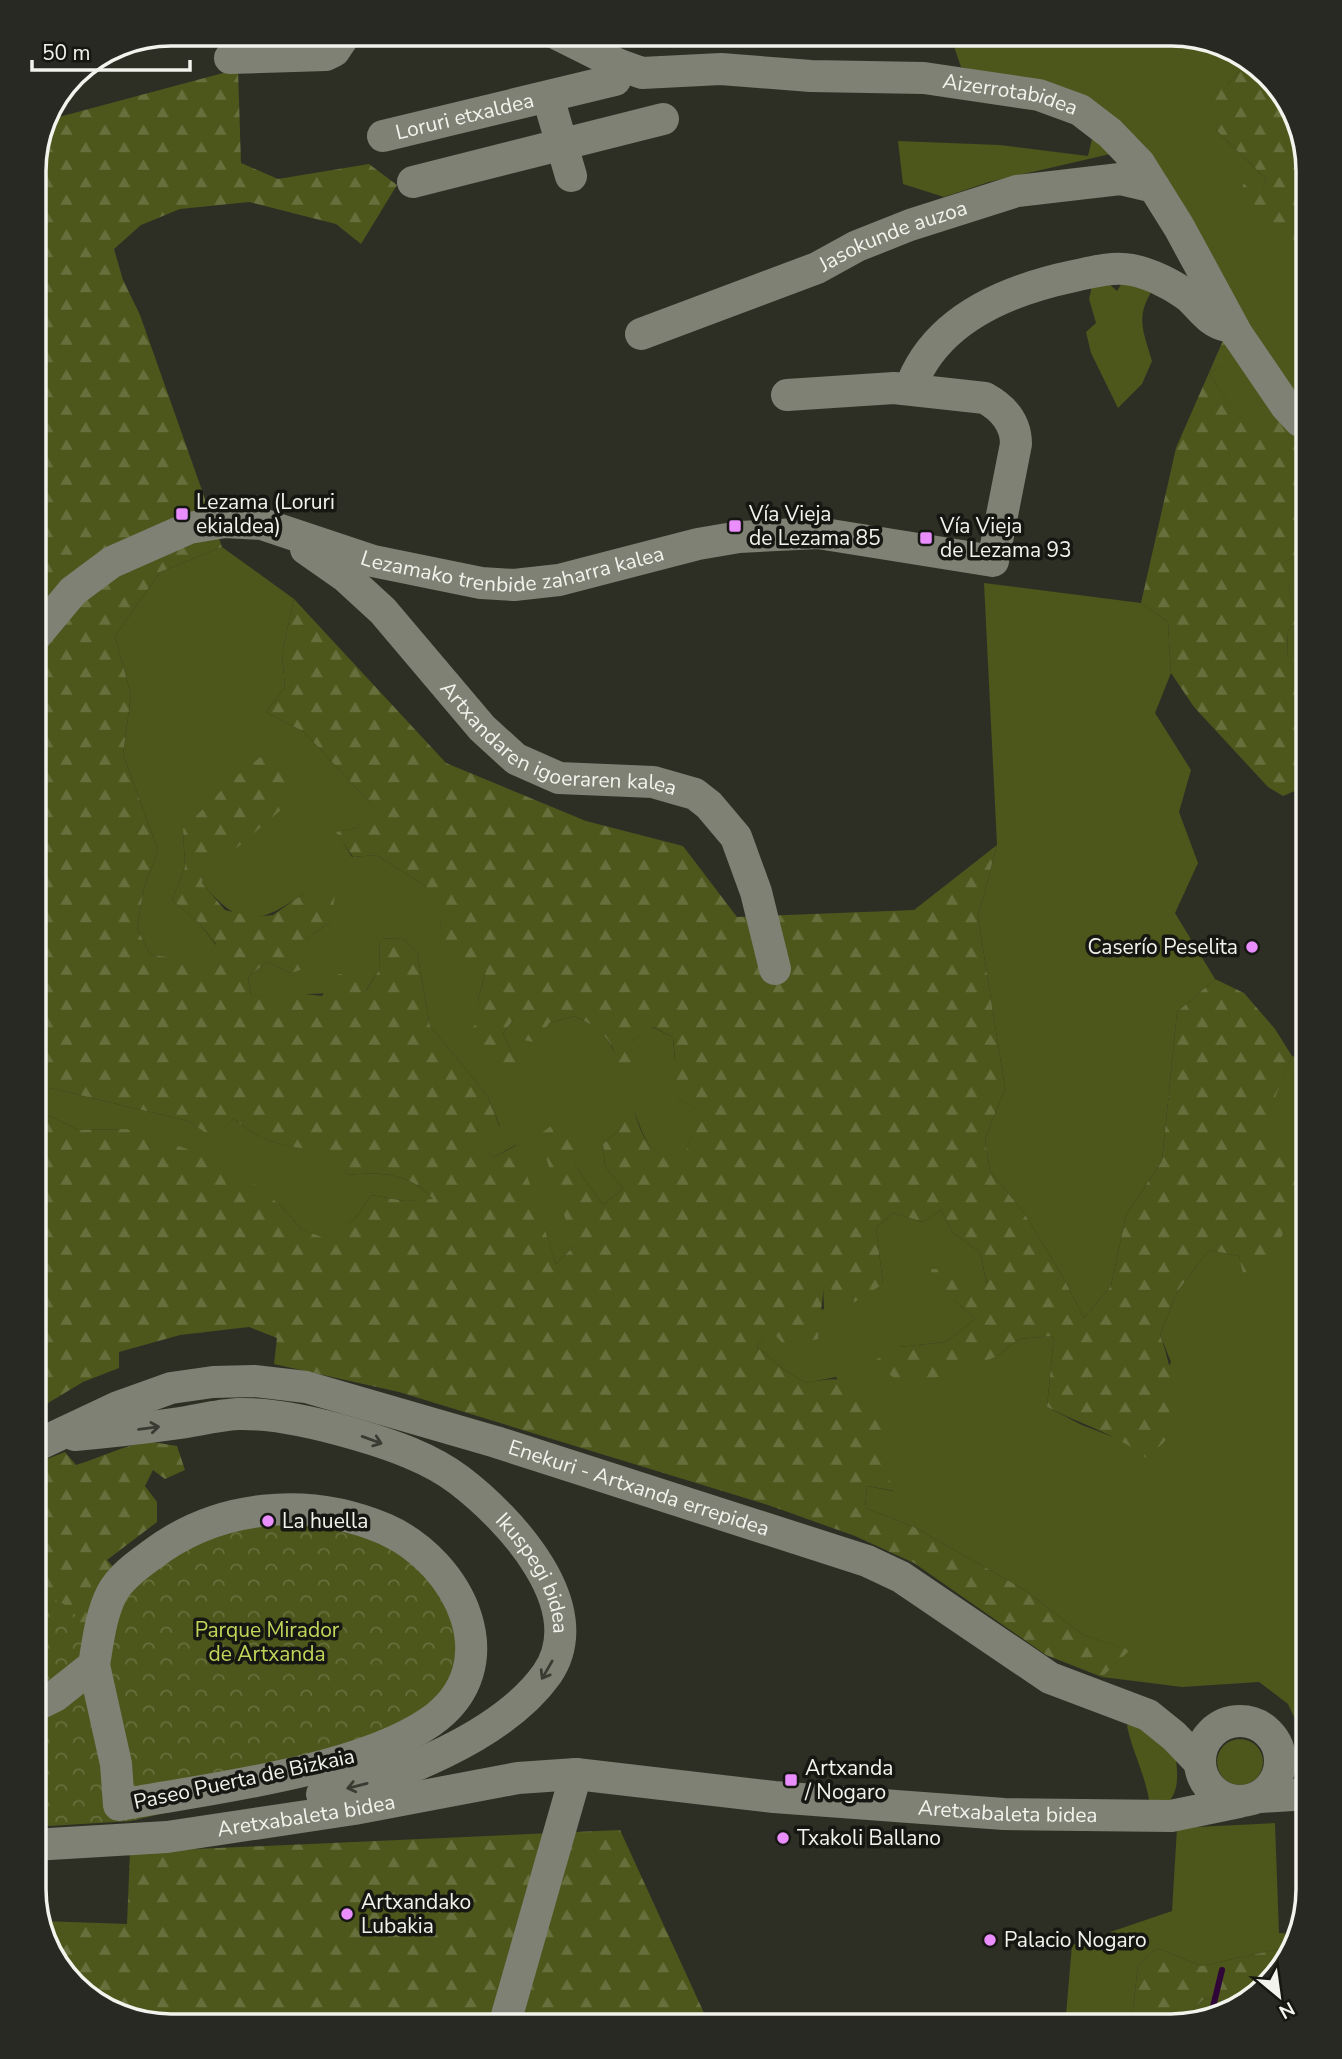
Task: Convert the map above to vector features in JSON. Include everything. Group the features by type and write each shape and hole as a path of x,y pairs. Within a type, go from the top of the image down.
{"street":[{"path":"230,58 326,55 337,46"},
{"name":"Aizerrotabidea","path":"581,46 642,73 721,69 811,76 925,78 1039,95 1080,110 1110,133 1139,163 1231,326 1296,417"},
{"name":"Loruri etxaldea","path":"383,136 615,80 617,64"},
{"name":"Loruri etxaldea","path":"548,97 571,176"},
{"path":"413,182 663,119"},
{"name":"Jasokunde auzoa","path":"641,334 817,268 857,246 910,225 1017,191 1121,179 1154,187"},
{"path":"787,395 802,396 859,389 910,389 916,372 932,349 964,318 1010,293 1037,284 1107,269 1131,270 1155,278 1187,295 1219,324 1231,326"},
{"name":"Lezamako trenbide zaharra kalea","path":"46,623 73,591 112,562 151,542 189,528 225,522 261,524 373,561 425,574 514,585 592,574 698,544 739,537 818,533 993,561 1008,491 1016,431 997,404 985,398 910,389"},
{"name":"Artxandaren igoeraren kalea","path":"291,533 318,559 346,578 383,611 482,728 516,759 559,778 653,782 695,794 709,805 736,837 756,892 775,969"},
{"name":"Enekuri - Artxanda errepidea","path":"46,1442 118,1407 160,1392 213,1382 254,1381 339,1395 509,1446 867,1561 901,1577 1049,1678 1087,1694 1138,1709 1162,1724 1200,1764"},
{"name":"Ikuspegi bidea","path":"46,1442 239,1414 292,1420 357,1435 416,1455 458,1479 496,1511 531,1553 553,1592 561,1618 559,1643 548,1673 494,1722 427,1762 356,1787 138,1830 120,1841"},
{"name":"Paseo Puerta de Bizkaia","path":"317,1509 387,1530 420,1550 452,1585 471,1627 473,1660 464,1685 430,1722 360,1754 278,1775 119,1805 116,1764 94,1665 100,1629 112,1592 133,1569 166,1543 201,1524 251,1512 317,1509"},
{"path":"46,1700 94,1665"},
{"path":"1138,1709 1231,1722 1242,1721 1264,1729 1278,1747 1296,1762"},
{"path":"1231,1722 1212,1733 1201,1752 1200,1764 1208,1787 1227,1800 1249,1799 1276,1780 1280,1758 1278,1747"},
{"name":"Aretxabaleta bidea","path":"1148,1816 1162,1813 1183,1801 1193,1787 1200,1764"},
{"path":"508,2013 576,1774"},
{"name":"Aretxabaleta bidea","path":"46,1844 167,1837 355,1809 518,1778 576,1774 788,1798 1004,1814 1171,1816 1249,1799 1296,1795"}],"green space":[{"path":"954,46 1180,46 1212,52 1242,67 1227,85 1215,129 1266,179 1262,191 1296,203 1296,438 1249,435 1209,373 1236,358 1191,229 1145,146 989,182 944,197 903,184 898,141 1000,145 1088,156 1100,105 961,67"},
{"path":"1242,67 1271,94 1287,123 1295,154 1295,240 1274,234 1242,199 1243,184 1262,190 1266,179 1215,129 1209,107 1212,86 1227,85"},
{"path":"238,69 241,163 278,179 369,164 397,185 361,244 336,224 249,202 180,209 141,225 114,249 123,280 140,315 222,547 160,572 115,636 131,695 123,754 158,850 144,888 137,928 150,954 205,964 216,944 200,924 172,900 185,867 183,829 234,778 263,755 291,775 282,809 225,858 206,853 202,883 225,910 254,917 273,915 303,894 335,896 330,922 307,939 312,966 291,973 267,962 248,977 251,996 296,993 322,996 338,974 358,974 366,991 379,970 380,939 402,938 417,952 430,1026 487,1095 500,1127 478,1127 475,1143 494,1157 517,1145 556,1264 574,1246 539,1135 555,1123 574,1137 574,1164 603,1205 623,1189 605,1166 603,1144 620,1129 633,1108 644,1137 655,1151 682,1165 690,1140 705,1115 678,1098 663,1080 675,1059 673,1037 653,1027 632,1041 644,1053 641,1073 622,1078 616,1055 608,1040 602,1033 575,1016 549,1023 537,1043 520,1039 513,1020 503,1034 512,1052 530,1059 514,1080 489,1054 473,1027 486,1016 478,1000 486,970 456,970 441,929 438,903 423,884 376,855 353,857 336,832 356,828 372,805 304,732 266,712 285,687 282,653 294,599 446,763 586,821 683,846 737,917 914,910 997,845 978,917 1005,1088 985,1139 990,1171 1024,1213 1063,1277 1084,1318 1111,1286 1126,1215 1162,1161 1177,1012 1215,979 1244,993 1275,1029 1292,1056 1261,1132 1286,1149 1296,1184 1282,1236 1246,1287 1239,1256 1209,1250 1177,1292 1160,1335 1173,1386 1174,1415 1167,1438 1146,1458 1111,1436 1047,1407 1054,1336 1019,1339 997,1356 953,1375 900,1382 872,1362 899,1347 946,1342 975,1319 953,1299 922,1295 932,1269 963,1270 987,1284 980,1252 953,1233 941,1210 923,1222 893,1213 876,1228 883,1284 855,1302 824,1285 818,1339 785,1346 768,1327 757,1347 783,1369 806,1383 835,1379 856,1384 864,1389 890,1420 876,1454 895,1491 867,1486 865,1508 912,1526 1025,1590 1083,1635 1130,1650 1102,1677 1046,1655 914,1563 855,1536 768,1505 399,1392 274,1364 277,1338 249,1327 180,1335 119,1352 119,1368 83,1382 46,1404 46,1114 79,1130 127,1129 193,1151 241,1174 280,1205 301,1229 324,1238 355,1219 371,1195 405,1201 433,1199 415,1184 395,1176 349,1175 329,1151 279,1143 257,1134 234,1119 212,1137 188,1121 46,1087 46,162 57,118"},
{"path":"1122,283 1152,291 1142,317 1152,361 1142,384 1118,408 1091,353 1086,332 1096,323 1089,299 1092,286 1109,284 1117,291"},
{"path":"1225,336 1237,358 1209,373 1249,434 1285,417 1296,427 1296,557 1285,561 1290,594 1296,609 1296,625 1288,630 1287,657 1296,660 1296,790 1283,796 1268,787 1194,707 1171,673 1168,622 1141,603 1176,448"},
{"path":"222,547 294,599 282,653 285,687 266,712 304,732 373,806 356,828 337,832 352,857 376,855 423,884 439,903 441,929 486,970 478,1000 512,1052 503,1034 514,1019 549,1023 575,1016 603,1031 618,1059 632,1041 652,1027 673,1037 678,1098 706,1115 690,1140 683,1166 662,1157 649,1145 633,1109 620,1129 603,1144 605,1166 623,1189 603,1205 574,1164 574,1246 556,1264 516,1145 494,1157 474,1143 478,1127 500,1126 487,1095 430,1026 417,952 402,938 380,939 379,970 365,992 251,996 248,977 267,962 291,973 307,939 330,922 303,894 287,905 260,917 238,915 202,883 205,853 183,829 185,867 172,900 200,924 216,945 205,965 150,954 137,928 144,888 158,850 123,754 131,695 115,636 160,572"},
{"path":"1296,557 1296,611 1290,594 1284,561"},
{"path":"984,583 1141,603 1168,622 1171,673 1155,713 1191,770 1179,812 1198,863 1175,913 1215,979 1177,1012 1162,1161 1126,1215 1111,1286 1084,1318 1063,1277 1024,1213 990,1171 985,1139 1005,1088 978,917 997,845"},
{"path":"1296,625 1296,661 1287,658 1288,630"},
{"path":"1292,1056 1296,1057 1296,1721 1288,1704 1259,1682 1182,1687 1102,1677 1129,1650 1083,1635 1025,1590 912,1526 865,1508 867,1486 893,1491 836,1377 806,1383 783,1369 757,1347 768,1326 824,1309 823,1284 883,1284 876,1228 893,1213 923,1222 941,1210 953,1233 980,1252 987,1285 953,1299 975,1319 946,1342 899,1347 997,1356 1019,1339 1054,1336 1047,1407 1082,1425 1126,1442 1171,1362 1160,1335 1177,1292 1209,1250 1239,1256 1247,1286 1260,1132"},
{"path":"46,1087 188,1121 212,1136 234,1119 257,1134 278,1143 329,1150 349,1175 395,1176 416,1185 434,1200 405,1201 371,1195 355,1219 324,1239 301,1229 280,1205 127,1129 79,1130 46,1114"},
{"path":"142,1443 177,1446 185,1470 165,1479 153,1470 145,1486 157,1502 157,1522 107,1560 117,1571 84,1640 46,1607 46,1459 65,1452 76,1465"},
{"name":"Parque Mirador de Artxanda","path":"195,1517 391,1524 482,1653 371,1764 131,1821 46,1826 46,1598 60,1602 73,1612 84,1638"},
{"path":"1129,1722 1148,1727 1176,1759 1176,1785 1164,1807 1150,1807 1127,1726"},
{"path":"1240,1739 1256,1746 1263,1762 1256,1778 1240,1785 1224,1778 1217,1762 1224,1746"},
{"path":"1275,1823 1279,1933 1288,1933 1281,1949 1201,1966 1157,1948 1138,1965 1132,2014 1066,2014 1072,1945 1172,1911 1177,1828"},
{"path":"620,1830 704,2014 162,2013 138,2009 108,1997 82,1977 62,1951 50,1921 127,1924 130,1852"},
{"path":"1157,1948 1201,1966 1281,1949 1274,1961 1244,1961 1244,1991 1225,2001 1205,1998 1191,2011 1132,2014 1138,1965"},
{"path":"1205,1998 1225,2001 1204,2009 1191,2011"}],"waterway":[{"path":"1213,2006 1222,1970"}],"place":[{"name":"Lezama (Loruri ekialdea)","path":"182,514"},
{"name":"Vía Vieja de Lezama 85","path":"735,526"},
{"name":"Vía Vieja de Lezama 93","path":"926,538"},
{"name":"Caserío Peselita","path":"1252,947"},
{"name":"La huella","path":"268,1521"},
{"name":"Artxanda / Nogaro","path":"791,1780"},
{"name":"Txakoli Ballano","path":"783,1838"},
{"name":"Artxandako Lubakia","path":"347,1914"},
{"name":"Palacio Nogaro","path":"990,1940"}]}
